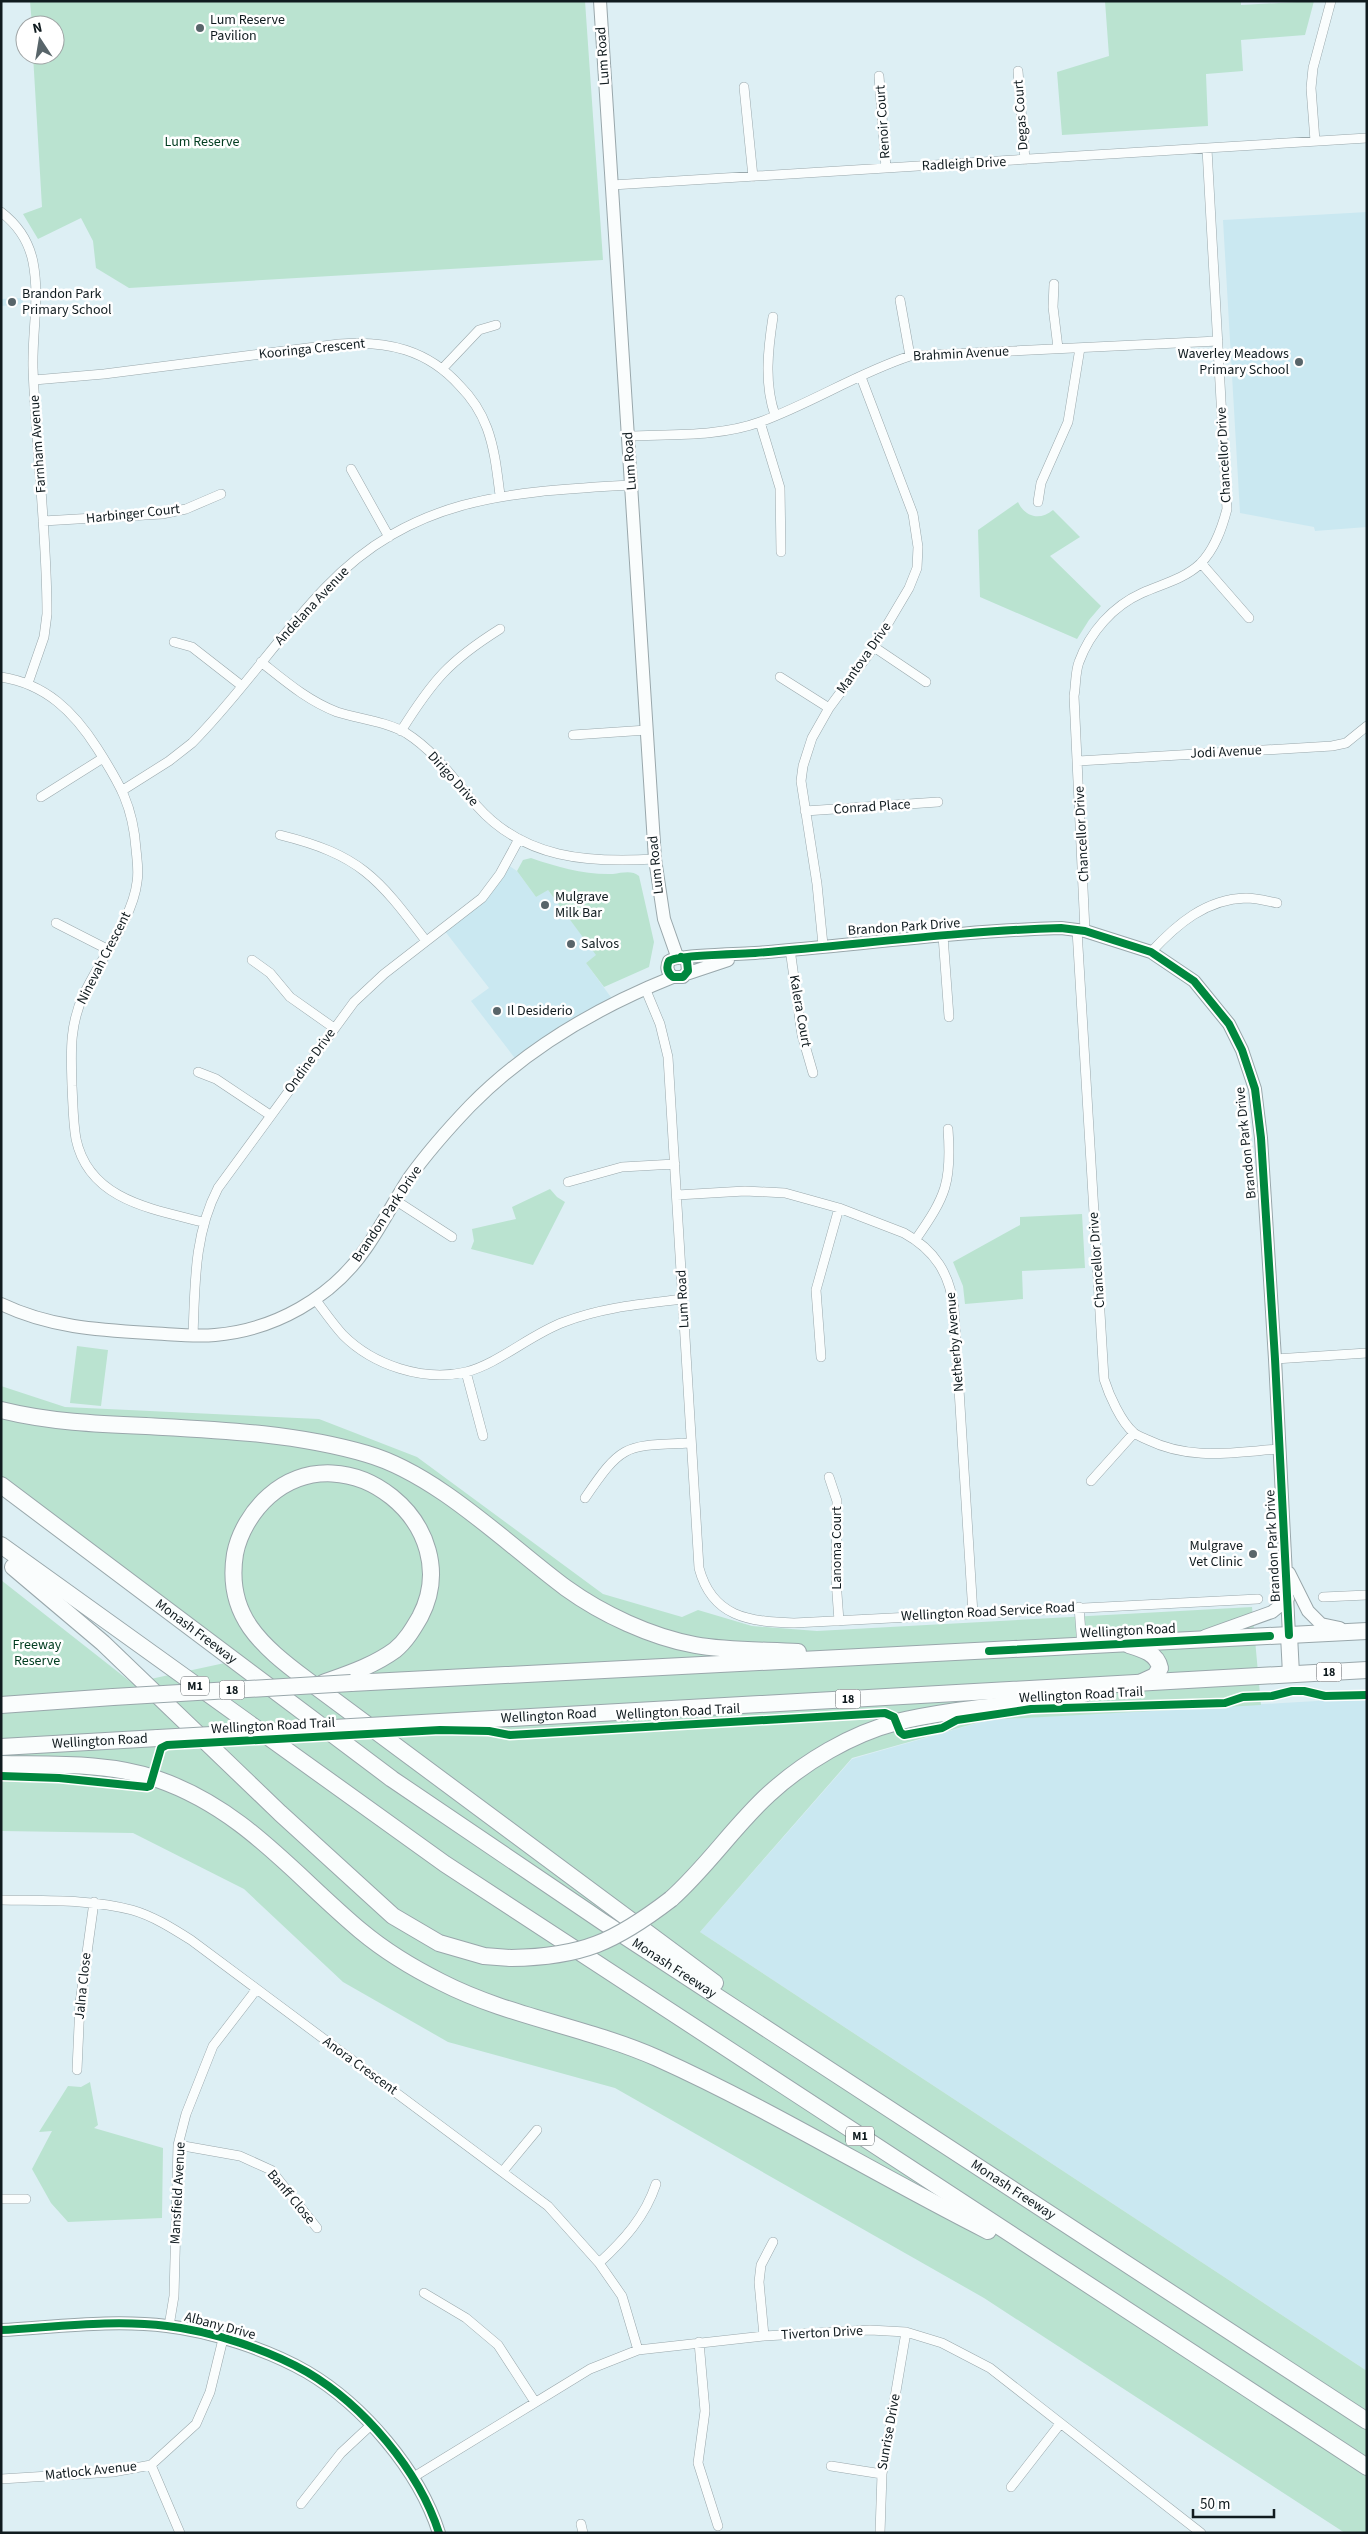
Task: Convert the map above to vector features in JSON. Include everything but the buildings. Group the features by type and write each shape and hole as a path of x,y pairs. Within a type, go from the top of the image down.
{"highway":[{"path":"1,1410 27,1417 82,1424 283,1435 369,1454 409,1472 451,1499 503,1536 567,1588 595,1606 650,1632 694,1645 767,1650 934,1654"},
{"path":"346,1680 396,1649 408,1636 424,1608 430,1584 429,1558 422,1534 413,1519 388,1492 366,1480 327,1474 301,1479 282,1486 255,1511 243,1530 236,1550 233,1572 234,1585 239,1608 256,1636 277,1658 819,2061"},
{"name":"Monash Freeway","path":"1,1485 392,1779 603,1922 819,2061 1367,2421"},
{"name":"M1","path":"1,1545 445,1864 1367,2467"},
{"path":"1,1557 103,1642 280,1813 394,1916 439,1943 484,1956 544,1958 569,1954 598,1944 633,1928 671,1899 696,1876 769,1795 800,1770 860,1736 896,1722 961,1711 1044,1702 1143,1682 1155,1676 1160,1668 1159,1663 1146,1651 1125,1644"},
{"name":"Wellington Road","path":"1,1705 319,1685 346,1680 934,1654 1361,1631"},
{"path":"1289,1635 1291,1674"},
{"name":"Wellington Road","path":"1,1747 1367,1670"},
{"path":"1,1764 59,1765 120,1771 154,1778 212,1803 262,1838 362,1932 409,1966 457,1990 519,2012 591,2033 656,2057 1060,2267"}],"street":[{"name":"Lum Road","path":"600,1 632,485 654,859 673,964"},
{"path":"1315,141 1311,88 1313,68 1332,1"},
{"name":"Degas Court","path":"1018,71 1024,160"},
{"name":"Renoir Court","path":"879,76 886,168"},
{"path":"744,87 753,177"},
{"name":"Radleigh Drive","path":"612,185 1367,138"},
{"name":"Chancellor Drive","path":"1207,149 1227,509 1220,534 1201,564 1171,583 1142,593 1117,608 1097,628 1079,663 1075,688 1081,931 1104,1379 1110,1397 1134,1432 1160,1446 1180,1452 1198,1454 1280,1449"},
{"name":"Farnham Avenue","path":"1,212 21,233 33,263 37,302 33,348 47,622 43,641 28,683"},
{"path":"1054,284 1053,307 1058,348"},
{"path":"900,300 910,356"},
{"path":"773,317 768,344 769,399 774,415"},
{"path":"442,368 479,330 496,325"},
{"name":"Brahmin Avenue","path":"628,436 725,430 760,422 861,377 883,365 910,356 1218,341"},
{"name":"Kooringa Crescent","path":"34,380 88,376 363,342 386,344 411,350 442,368 469,395 486,426 496,464 500,495"},
{"path":"1038,502 1041,483 1068,422 1080,348"},
{"name":"Mantova Drive","path":"823,945 817,884 801,781 803,766 812,738 829,708 874,647 909,588 917,568 918,547 908,499 861,377"},
{"path":"760,422 780,488 781,552"},
{"path":"351,469 389,537"},
{"name":"Andelana Avenue","path":"123,790 169,761 192,743 335,578 369,550 389,537 441,512 500,495 632,485"},
{"name":"Harbinger Court","path":"43,521 162,514 186,509 221,494"},
{"path":"1201,564 1249,618"},
{"path":"402,731 428,688 447,667 500,629"},
{"path":"174,642 192,647 242,686"},
{"path":"874,647 926,682"},
{"name":"Dirigo Drive","path":"261,662 315,702 336,711 402,731 440,760 478,807 495,823 519,838 552,853 589,860 654,859"},
{"name":"Ninevah Crescent","path":"1,677 28,683 68,710 84,728 123,790 134,823 137,883 131,906 80,1003 71,1038 74,1121 82,1158 98,1182 117,1196 131,1203 203,1222"},
{"path":"780,677 829,708"},
{"name":"Jodi Avenue","path":"1078,761 1332,746 1346,743 1367,726"},
{"path":"573,735 647,730"},
{"path":"41,797 103,758"},
{"name":"Conrad Place","path":"805,811 938,802"},
{"path":"280,835 328,849 361,867 386,889 426,941"},
{"name":"Ondine Drive","path":"193,1336 197,1250 203,1222 218,1188 334,1028 375,982 488,891 519,838"},
{"path":"1151,952 1182,921 1208,906 1246,898 1277,903"},
{"path":"56,923 108,949"},
{"name":"Brandon Park Drive","path":"1,1304 33,1318 78,1328 193,1336 228,1334 262,1325 290,1314 315,1299 352,1266 426,1157 450,1128 509,1070 586,1018 645,988 673,964 823,945 1041,929 1081,931 1151,952 1194,981 1229,1024 1242,1050 1255,1089 1261,1138 1275,1359 1289,1635"},
{"path":"944,936 949,1017"},
{"name":"Kalera Court","path":"790,949 802,1035 813,1073"},
{"name":"Brandon Park Drive","path":"673,964 680,978 716,963 764,952"},
{"path":"252,960 265,968 290,997 334,1028"},
{"path":"673,964 688,964 686,974"},
{"name":"Lum Road","path":"645,988 660,1024 666,1046 677,1195 699,1568 707,1590 721,1607"},
{"path":"198,1072 216,1079 270,1116"},
{"path":"916,1240 939,1205 948,1181 950,1158 948,1129"},
{"path":"568,1182 622,1167 675,1164"},
{"name":"Netherby Avenue","path":"677,1195 765,1191 798,1196 840,1208 916,1240 938,1260 944,1270 952,1294 973,1614"},
{"path":"395,1200 452,1237"},
{"path":"821,1357 816,1290 840,1208"},
{"path":"315,1299 342,1334 378,1360 416,1372 466,1372 503,1355 540,1332 574,1318 617,1307 683,1300"},
{"path":"1275,1359 1367,1353"},
{"path":"466,1372 483,1436"},
{"path":"1090,1481 1134,1432"},
{"path":"585,1498 609,1463 626,1450 644,1445 691,1443"},
{"name":"Lanoma Court","path":"830,1477 837,1501 838,1515 836,1580 839,1620"},
{"path":"1287,1568 1308,1611 1320,1624 1361,1631"},
{"path":"1323,1596 1367,1594"},
{"name":"Wellington Road Service Road","path":"721,1607 738,1616 760,1621 794,1623 1258,1599"},
{"path":"1193,1640 1272,1612 1288,1599"},
{"path":"1079,1607 1082,1646"},
{"name":"Anora Crescent","path":"1,1900 94,1902 133,1910 164,1923 190,1940 504,2171 548,2206 599,2263 622,2296 638,2350"},
{"name":"Jalna Close","path":"77,2070 80,2003 94,1902"},
{"name":"Mansfield Avenue","path":"169,2326 174,2296 178,2145 186,2114 213,2046 256,1990"},
{"path":"504,2171 537,2130"},
{"name":"Banff Close","path":"178,2145 240,2156 271,2170 317,2228"},
{"path":"599,2263 624,2240 637,2223 650,2203 656,2184"},
{"path":"1,2199 26,2199"},
{"path":"764,2336 759,2282 761,2265 773,2242"},
{"path":"424,2293 466,2318 498,2344 535,2402"},
{"name":"Albany Drive","path":"1,2330 129,2323 169,2326 261,2350 307,2372 343,2399 371,2426 395,2451 412,2478 439,2533"},
{"name":"Tiverton Drive","path":"412,2478 590,2369 638,2350 764,2336 870,2330 906,2332 942,2343 990,2368 1201,2533"},
{"name":"Sunrise Drive","path":"880,2533 882,2474 906,2332"},
{"name":"Matlock Avenue","path":"1,2479 114,2472 151,2465 196,2424 210,2392 223,2339"},
{"path":"700,2342 705,2411 698,2463 718,2526"},
{"path":"1011,2487 1060,2424"},
{"path":"301,2504 341,2453 371,2426"},
{"path":"151,2465 180,2533"},
{"path":"831,2466 882,2474"}],"shaded area":[{"name":"Waverley Meadows Primary School","path":"1367,212 1367,527 1315,531 1314,527 1240,513 1223,220"},
{"name":"Brandon Park Primary School","path":"23,298 23,304 1,306 1,299"},
{"path":"508,865 517,871 536,897 547,889 597,955 586,963 613,1000 517,1061 471,1001 489,988 444,930 475,907"},
{"path":"1367,1698 1367,2371 700,1932 852,1759 988,1720"}],"green space":[{"name":"Lum Reserve","path":"30,1 585,1 603,260 129,288 96,268 93,241 81,218 38,239 23,214 42,207 34,65 65,65 65,15 31,15"},
{"path":"1105,1 1241,1 1241,5 1314,1 1305,35 1241,40 1243,71 1206,74 1208,126 1062,135 1057,72 1109,56"},
{"path":"1018,502 1025,511 1033,516 1043,516 1053,510 1080,537 1050,556 1101,606 1077,639 980,597 978,530"},
{"path":"531,858 582,872 613,874 630,872 639,876 654,942 649,967 604,987 586,963 596,955 548,890 536,897 517,871 523,860"},
{"path":"550,1189 565,1202 533,1265 471,1249 474,1241 472,1229 516,1219 512,1207"},
{"path":"1082,1214 1085,1268 1022,1271 1023,1299 965,1304 963,1286 953,1262 1020,1225 1020,1217"},
{"path":"77,1346 108,1350 101,1406 70,1403"},
{"name":"Freeway Reserve","path":"1,1386 65,1407 319,1419 417,1457 603,1594 682,1617 698,1610 752,1626 817,1631 1252,1607 1261,1705 987,1720 852,1758 700,1932 1367,2371 1367,2533 1345,2533 984,2298 615,2088 448,2042 343,1982 244,1889 133,1833 1,1831 1,1580 132,1683 234,1661 1,1485"},
{"path":"90,2082 98,2125 94,2128 163,2148 162,2218 68,2222 51,2203 32,2169 52,2131 39,2132 68,2086 81,2087"}],"cycle path":[{"path":"681,957 687,961 688,971 683,977 673,977 669,974 669,961 674,959 683,957 755,953 984,932 1061,928 1085,931 1151,952 1194,981 1229,1024 1242,1050 1255,1089 1261,1138 1275,1359 1289,1635"},
{"path":"989,1651 1270,1636"},
{"name":"Wellington Road Trail","path":"1,1776 59,1778 147,1787 150,1786 161,1748 167,1745 440,1730 489,1731 510,1735 885,1713 894,1717 900,1732 904,1735 942,1728 957,1720 1031,1709 1225,1703 1243,1697 1272,1696 1292,1691 1304,1691 1325,1696 1367,1695"},
{"path":"1,2330 105,2323 147,2324 202,2332 275,2356 307,2372 328,2386 368,2421 403,2463 418,2486 430,2509 439,2533"}],"place":[{"name":"Lum Reserve Pavilion","path":"200,28"},
{"name":"Brandon Park Primary School","path":"12,302"},
{"name":"Waverley Meadows Primary School","path":"1299,362"},
{"name":"Mulgrave Milk Bar","path":"545,905"},
{"name":"Salvos","path":"571,944"},
{"name":"Il Desiderio","path":"497,1011"},
{"name":"Mulgrave Vet Clinic","path":"1253,1554"}]}
